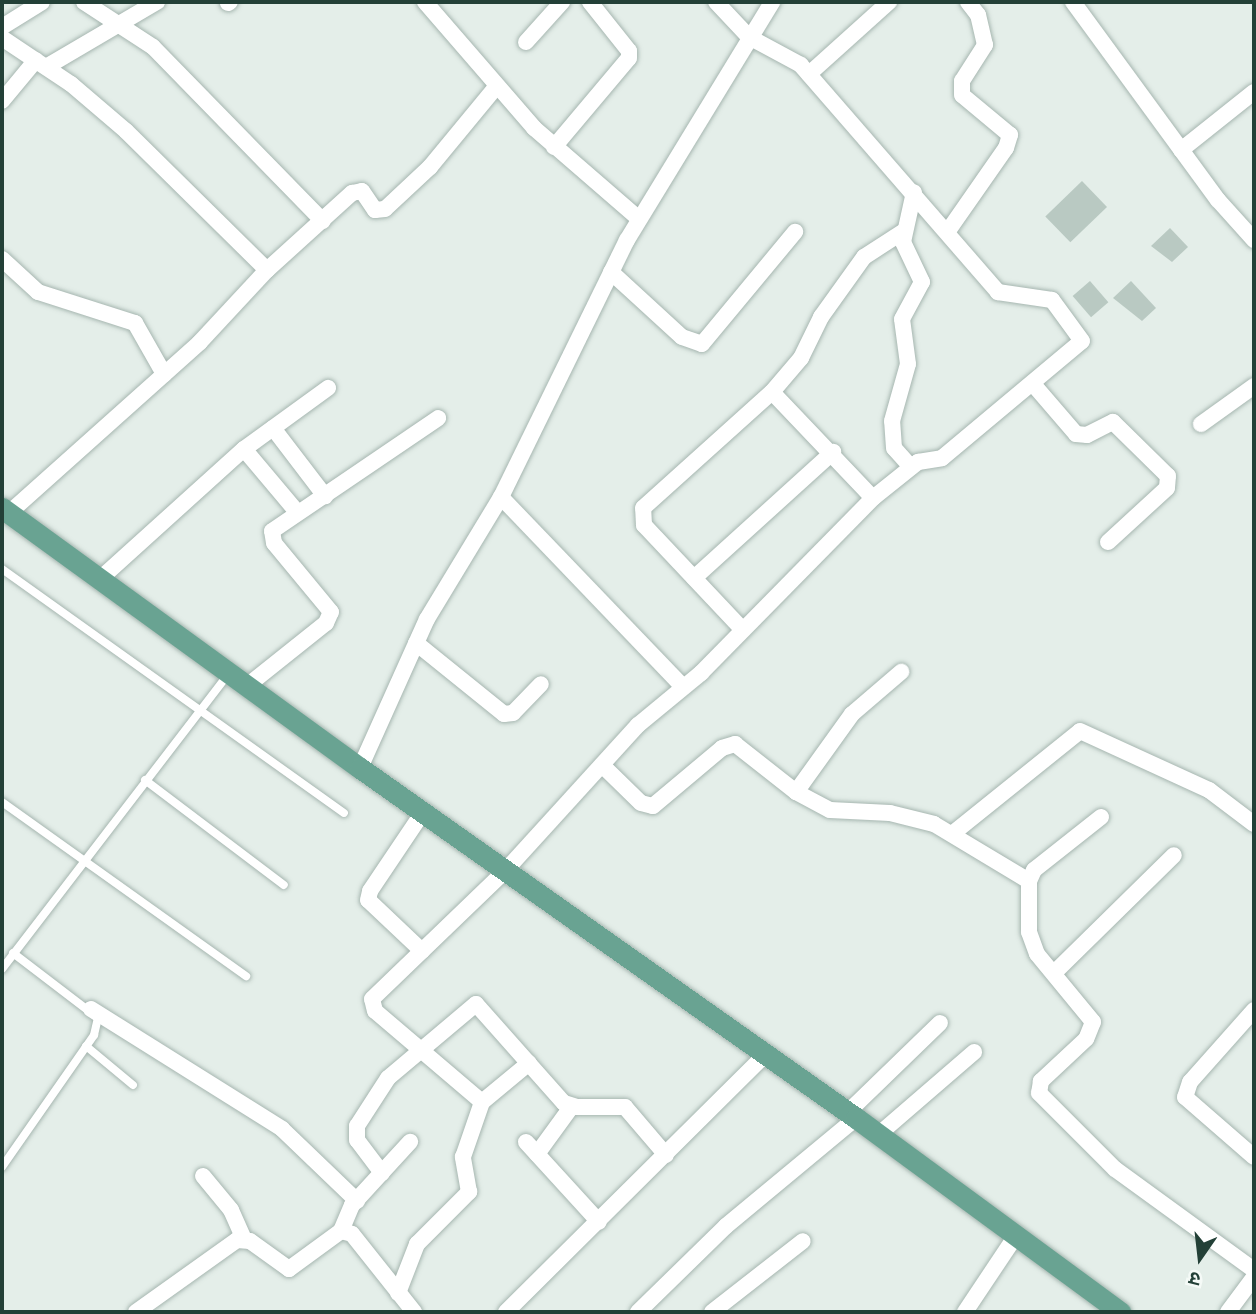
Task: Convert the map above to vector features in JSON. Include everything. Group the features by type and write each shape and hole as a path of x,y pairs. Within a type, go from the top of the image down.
{"main road":[{"path":"6,510 360,768 852,1115 1120,1312"}],"street":[{"path":"2,27 42,2"},
{"path":"84,2 124,24 153,47 323,221"},
{"path":"2,101 41,64 124,24 157,2"},
{"path":"425,2 496,87 554,146 639,219"},
{"path":"526,42 562,2"},
{"path":"554,146 629,58 629,51 590,2"},
{"path":"482,1102 418,1050 371,1003 506,870 638,725 683,687 873,498 911,467 925,459 942,458 1080,346 1082,336 1052,300 998,292 948,231 809,74 790,56 749,37 716,2"},
{"path":"360,768 416,643 500,497 639,219 772,2"},
{"path":"809,74 889,2"},
{"path":"948,231 1006,148 1010,135 962,95 962,81 985,45 978,15 968,2"},
{"path":"1073,2 1181,150 1254,240"},
{"path":"2,37 126,131 267,270"},
{"path":"6,510 164,374 267,270 357,190 375,210 385,209 430,167 496,87"},
{"path":"1181,150 1254,92"},
{"path":"911,467 892,440 894,408 908,364 902,319 922,282 903,242 914,192"},
{"path":"742,629 644,525 643,508 772,392 800,358 821,317 864,257 904,231"},
{"path":"611,272 682,337 702,344 795,232"},
{"path":"2,259 38,292 135,323 164,374"},
{"path":"1033,384 1076,434 1087,435 1113,422 1168,476 1167,488 1108,542"},
{"path":"1201,424 1254,386"},
{"path":"100,579 244,449 328,388"},
{"path":"772,392 833,452 873,498"},
{"path":"247,686 330,617 329,607 271,538 278,523 326,495 438,418"},
{"path":"273,428 326,495"},
{"path":"244,449 297,512"},
{"path":"694,578 833,452"},
{"path":"500,497 683,687"},
{"path":"416,643 504,714 513,713 541,684"},
{"path":"796,792 852,714 901,672"},
{"path":"952,834 1080,731 1209,790 1254,824"},
{"path":"602,765 642,803 653,806 722,748 735,744 796,792 830,810 915,817 952,834 1029,881"},
{"path":"422,951 368,900 370,891 423,812"},
{"path":"1101,817 1034,870 1029,881 1029,932 1037,954 1093,1022 1086,1039 1039,1084 1041,1098 1115,1169 1254,1270"},
{"path":"1054,973 1174,855"},
{"path":"382,1173 357,1140 357,1126 388,1078 418,1050 477,1004 529,1063 572,1106 625,1107 666,1155"},
{"path":"92,1009 282,1129 357,1201"},
{"path":"1254,1010 1190,1082 1185,1097 1254,1157"},
{"path":"638,1312 726,1226 852,1115 940,1023"},
{"path":"878,1135 974,1052"},
{"path":"510,1311 765,1055"},
{"path":"398,1293 417,1244 469,1192 463,1157 482,1102 529,1063"},
{"path":"572,1106 532,1148 599,1222"},
{"path":"203,1176 231,1210 244,1239 289,1269 341,1231 357,1201 410,1142"},
{"path":"341,1231 352,1234 414,1312"},
{"path":"965,1312 1015,1237"},
{"path":"136,1312 244,1239"},
{"path":"712,1312 803,1241"},
{"path":"1228,1312 1254,1277"}],"lane":[{"path":"2,569 344,813"},
{"path":"2,969 82,860 229,673"},
{"path":"145,780 284,886"},
{"path":"2,802 246,976"},
{"path":"2,1167 86,1046 97,1027 98,1018 92,1009 13,953"},
{"path":"86,1046 133,1085"}],"building":[{"path":"1082,181 1107,207 1070,242 1045,216"},
{"path":"1170,228 1188,247 1172,262 1151,246"},
{"path":"1090,281 1108,302 1091,317 1073,296"},
{"path":"1131,281 1156,308 1142,321 1113,298"}]}
